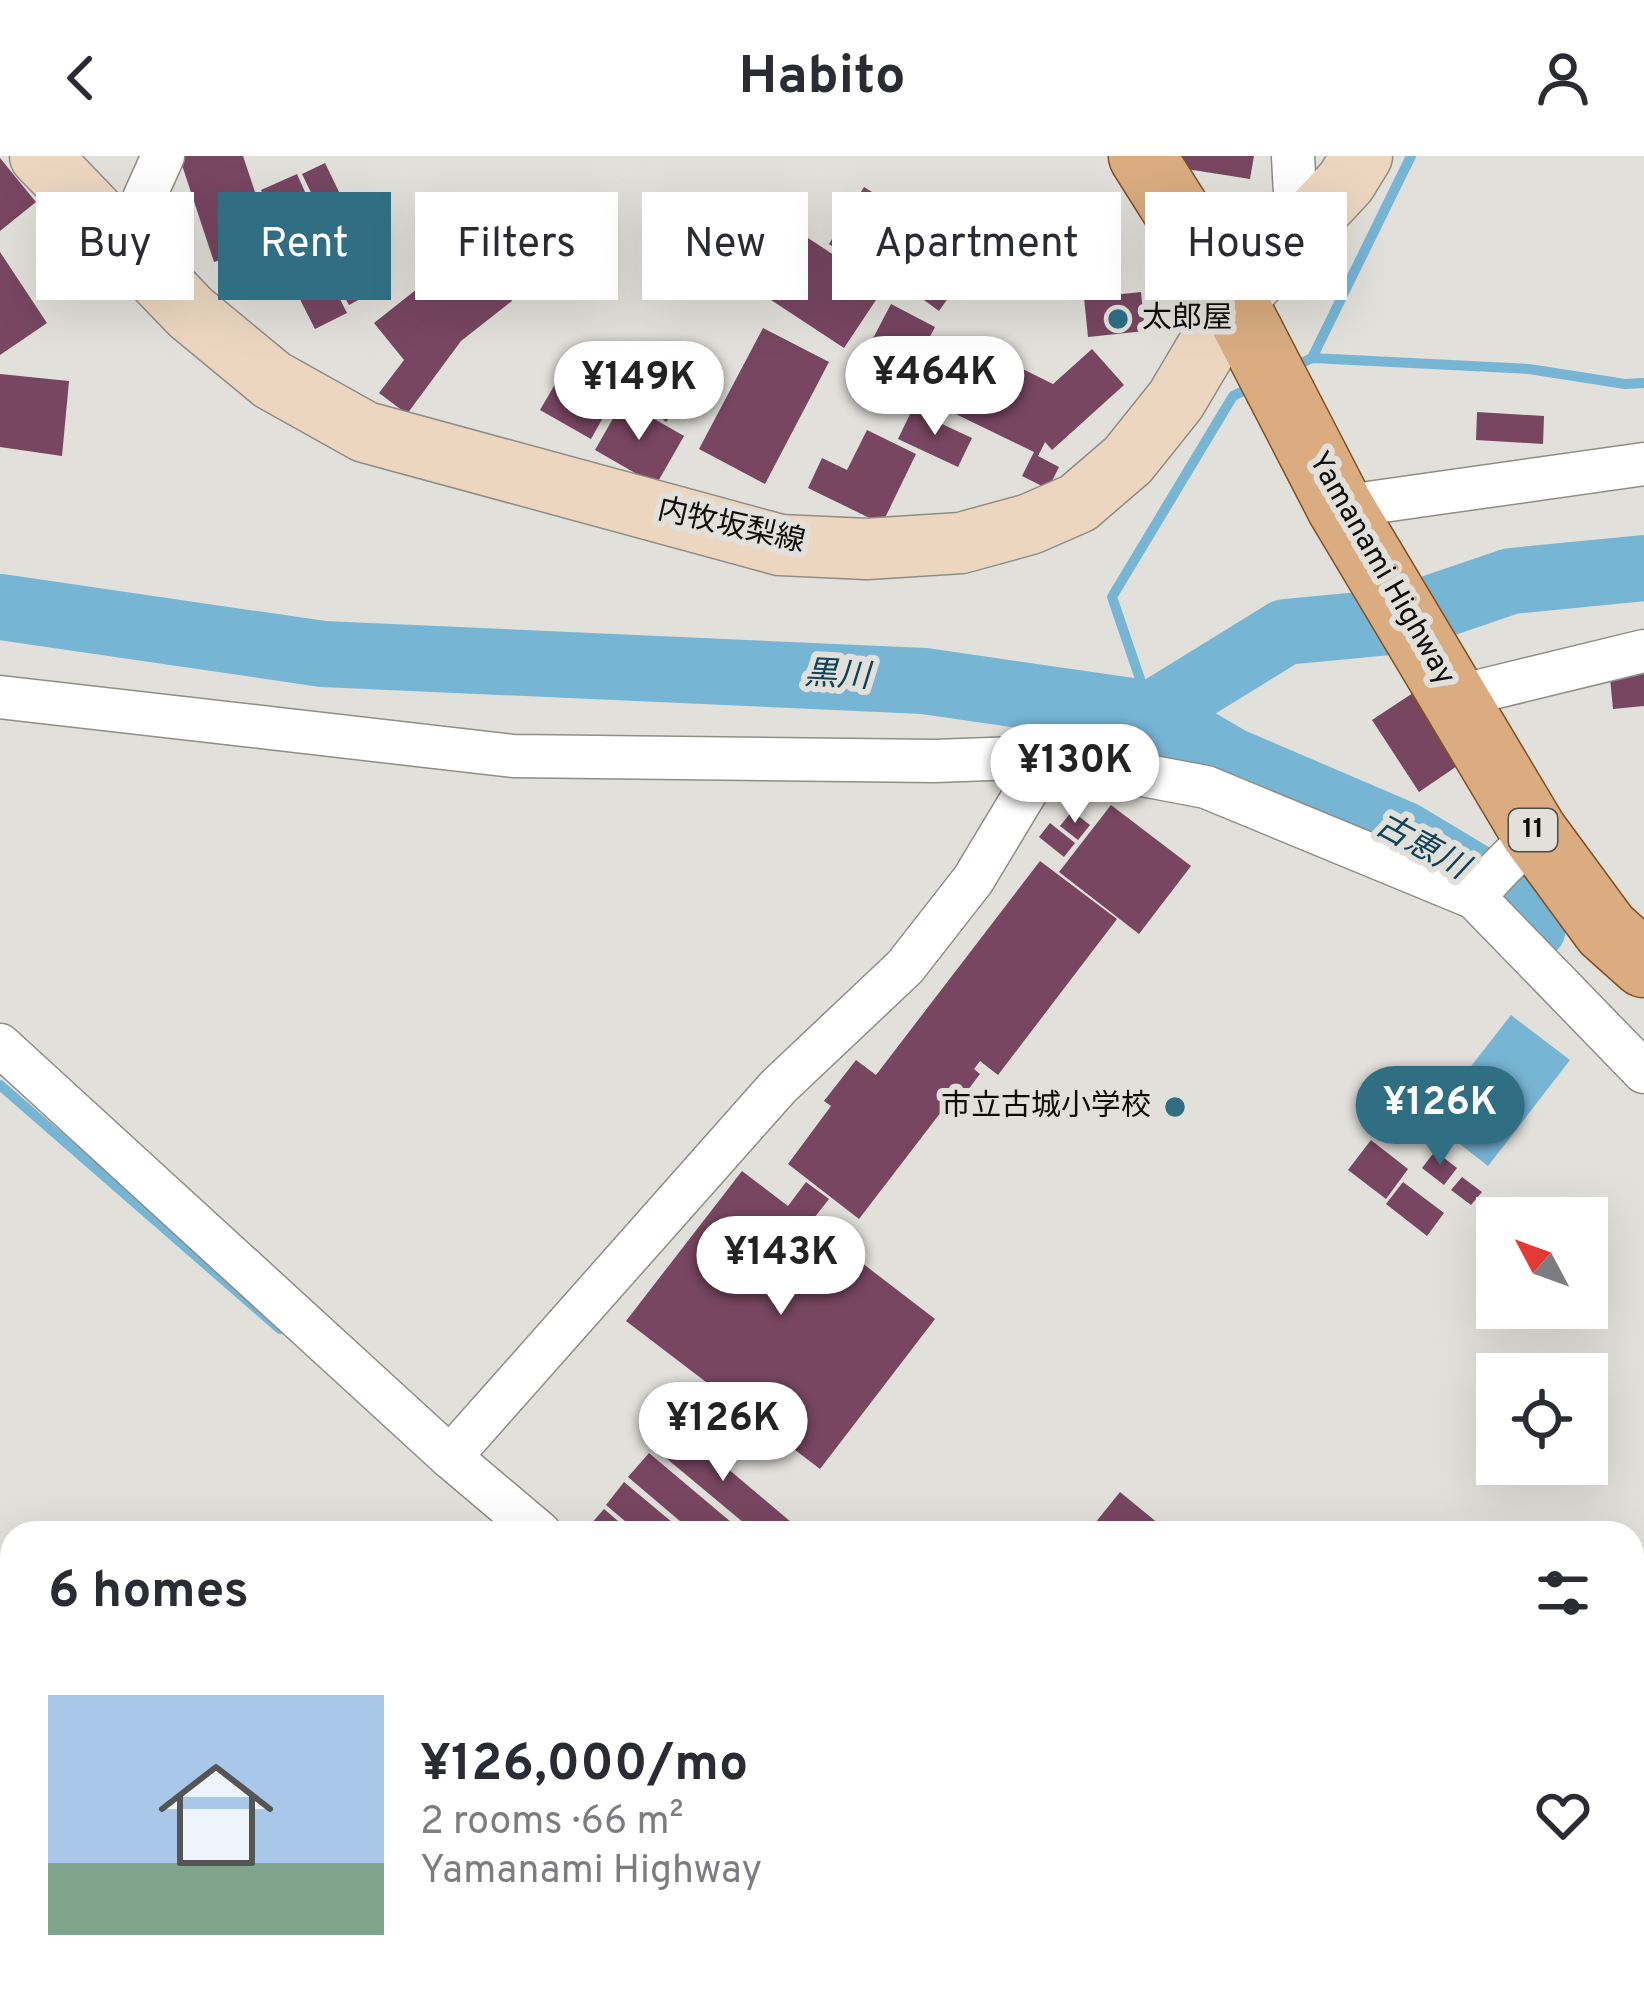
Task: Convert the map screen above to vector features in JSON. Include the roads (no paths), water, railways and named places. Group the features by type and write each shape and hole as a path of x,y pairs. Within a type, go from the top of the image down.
{"main road":[{"name":"内牧坂梨線","path":"40,156 74,192"},
{"name":"Yamanami Highway","path":"1142,156 1241,316 1347,519 1450,688 1504,864 1606,930 1644,964"},
{"name":"内牧坂梨線","path":"1337,192 1362,156"},
{"name":"内牧坂梨線","path":"178,300 272,380 365,432 781,545 867,550 962,543 1030,524 1078,503 1129,460 1253,300"}],"street":[{"path":"147,192 163,156"},
{"path":"1293,156 1295,192"},
{"path":"1347,519 1644,464"},
{"path":"1450,688 1644,651"},
{"path":"0,697 513,756 934,761 1047,757 1206,787 1504,864 1644,1072"},
{"path":"450,1456 778,1087 905,967 973,880 1047,757"},
{"path":"0,1045 526,1521"}],"water":[{"path":"1511,1015 1570,1060 1488,1166 1429,1120"}],"waterway":[{"path":"1312,358 1411,156"},
{"path":"1291,368 1312,358 1529,369 1644,383"},
{"path":"1152,714 1112,597 1233,396 1253,386"},
{"name":"黒川","path":"0,607 323,654 924,681 1152,714 1285,632 1391,622 1511,581 1644,568"},
{"name":"古恵川","path":"1152,714 1230,760 1403,834 1493,888 1533,928"},
{"path":"0,1085 280,1329"}],"place":[{"name":"太郎屋","path":"1118,319"},
{"name":"市立古城小学校","path":"1175,1107"}]}
